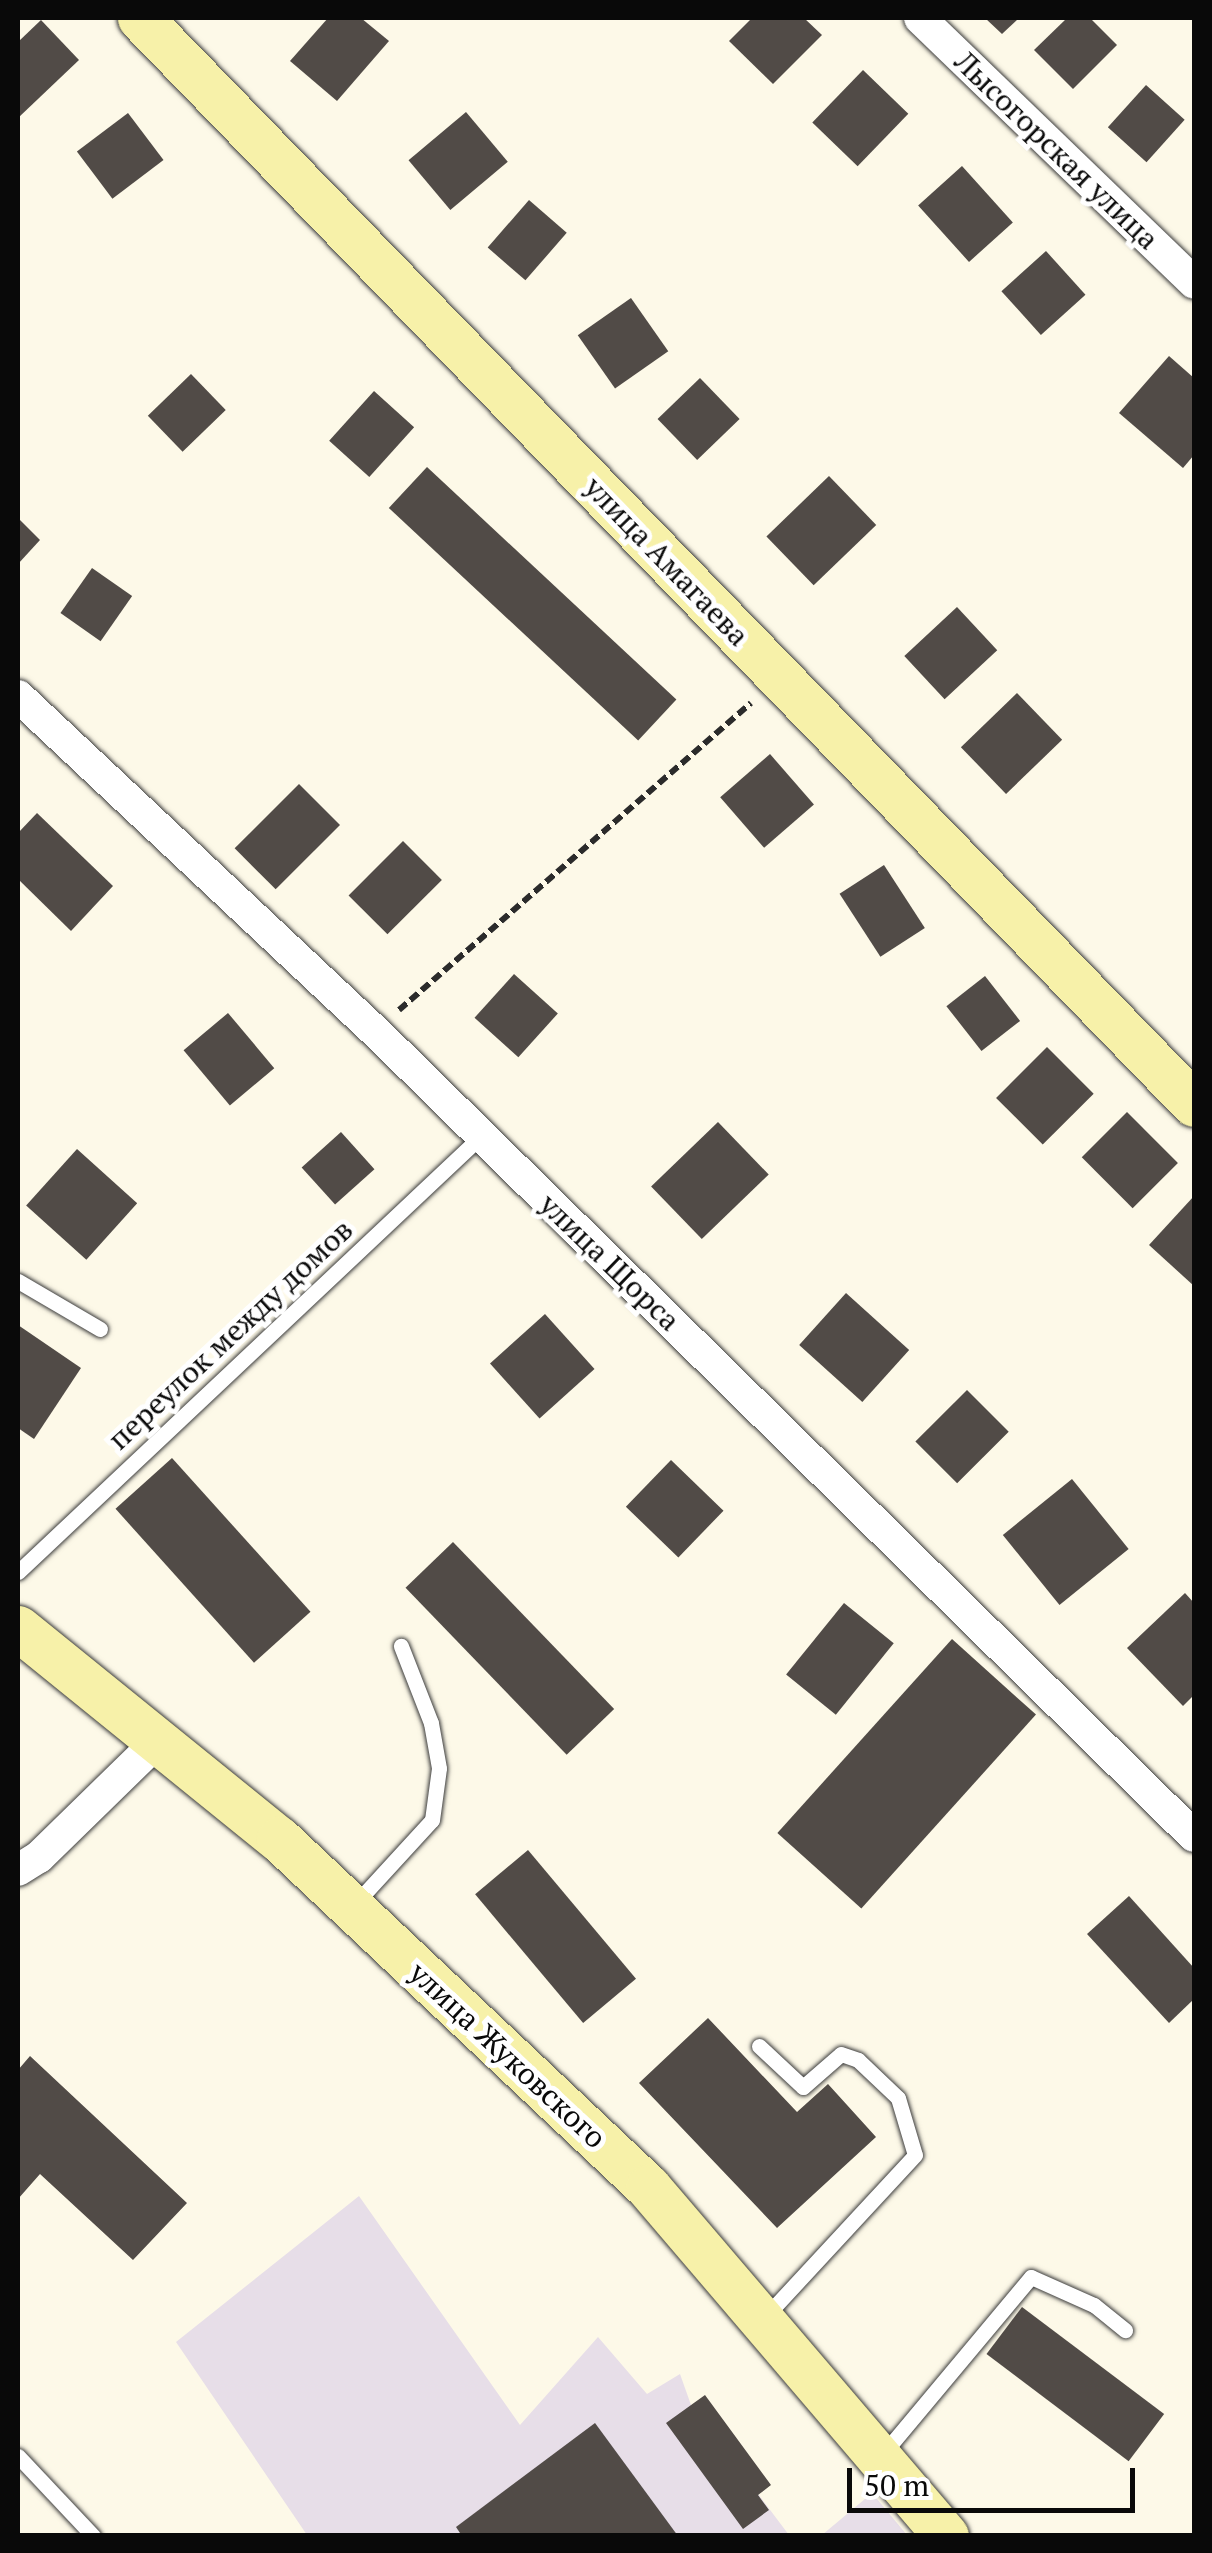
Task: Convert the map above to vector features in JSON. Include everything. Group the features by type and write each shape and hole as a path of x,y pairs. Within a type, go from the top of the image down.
{"street":[{"name":"улица Амагаева","path":"140,18 1194,1104"},
{"name":"Лысогорская улица","path":"920,18 1194,283"},
{"name":"улица Щорса","path":"18,696 376,1031 1194,1836"},
{"name":"улица Жуковского","path":"18,1628 158,1741 352,1908 648,2186 946,2536"},
{"path":"18,1870 39,1858 158,1741"}],"lane":[{"name":"переулок между домов","path":"18,1572 481,1136"},
{"path":"18,1281 100,1329"},
{"path":"352,1908 432,1820 439,1768 431,1723 401,1646"},
{"path":"759,2046 803,2086 841,2054 858,2060 898,2098 915,2155 762,2320"},
{"path":"879,2458 1031,2277 1094,2305 1125,2330"},
{"path":"18,2456 93,2536"}],"path":[{"path":"376,1031 780,677"}],"shaded area":[{"path":"359,2196 520,2425 598,2337 647,2394 680,2374 691,2405 789,2535 307,2535 176,2342"},
{"path":"872,2493 907,2535 822,2535"}],"building":[{"path":"328,18 361,18 389,41 337,101 290,61"},
{"path":"752,18 804,18 822,35 773,84 729,41"},
{"path":"985,18 1019,18 1002,34"},
{"path":"1067,18 1090,18 1117,45 1073,89 1034,50"},
{"path":"41,20 79,60 18,118 18,42"},
{"path":"863,70 908,114 858,166 812,123"},
{"path":"1146,85 1185,120 1147,162 1108,127"},
{"path":"466,112 508,162 450,210 409,160"},
{"path":"128,113 164,160 112,199 77,152"},
{"path":"962,166 1013,222 969,262 918,205"},
{"path":"529,200 567,233 525,280 488,248"},
{"path":"1046,251 1085,295 1041,335 1001,291"},
{"path":"631,298 668,351 615,389 578,335"},
{"path":"1169,356 1194,378 1194,455 1183,468 1119,413"},
{"path":"191,374 226,410 183,452 148,416"},
{"path":"700,378 740,419 697,460 658,419"},
{"path":"374,391 414,427 369,477 329,441"},
{"path":"427,467 676,700 638,741 389,508"},
{"path":"829,476 876,525 814,585 766,536"},
{"path":"18,518 40,540 18,564"},
{"path":"92,568 132,596 101,641 60,613"},
{"path":"957,607 997,650 945,699 904,656"},
{"path":"1017,693 1062,740 1006,794 961,747"},
{"path":"770,754 814,805 764,848 720,797"},
{"path":"299,784 340,825 276,889 235,848"},
{"path":"37,813 113,886 71,931 18,879 18,833"},
{"path":"403,841 442,880 387,934 349,895"},
{"path":"884,865 925,928 880,957 840,894"},
{"path":"514,974 558,1013 518,1057 475,1018"},
{"path":"985,976 1020,1021 981,1051 946,1006"},
{"path":"228,1013 274,1068 230,1105 184,1050"},
{"path":"1047,1047 1094,1094 1043,1145 996,1098"},
{"path":"1127,1112 1178,1163 1133,1208 1082,1157"},
{"path":"718,1122 769,1175 702,1239 651,1187"},
{"path":"341,1132 374,1169 335,1205 302,1167"},
{"path":"77,1149 137,1203 86,1260 26,1205"},
{"path":"1194,1196 1194,1286 1149,1245"},
{"path":"846,1293 909,1350 862,1402 799,1345"},
{"path":"545,1314 595,1369 540,1419 490,1364"},
{"path":"18,1325 81,1368 34,1439 18,1428"},
{"path":"967,1390 1009,1432 957,1483 915,1442"},
{"path":"172,1458 311,1612 254,1663 116,1509"},
{"path":"671,1460 724,1511 678,1557 626,1507"},
{"path":"1072,1479 1129,1549 1059,1605 1003,1535"},
{"path":"453,1542 614,1709 567,1755 406,1588"},
{"path":"1185,1593 1194,1603 1194,1695 1183,1706 1127,1648"},
{"path":"844,1603 894,1643 836,1715 786,1674"},
{"path":"952,1639 1036,1715 861,1909 777,1833"},
{"path":"528,1850 636,1979 583,2023 475,1894"},
{"path":"1129,1896 1194,1968 1194,1999 1169,2023 1087,1934"},
{"path":"708,2018 797,2112 828,2084 876,2137 777,2228 639,2083"},
{"path":"30,2056 187,2203 133,2260 40,2174 18,2199 18,2070"},
{"path":"1022,2307 1164,2414 1129,2461 986,2354"},
{"path":"705,2395 771,2485 758,2495 769,2510 743,2529 666,2423"},
{"path":"595,2423 678,2536 462,2536 456,2527"}]}
